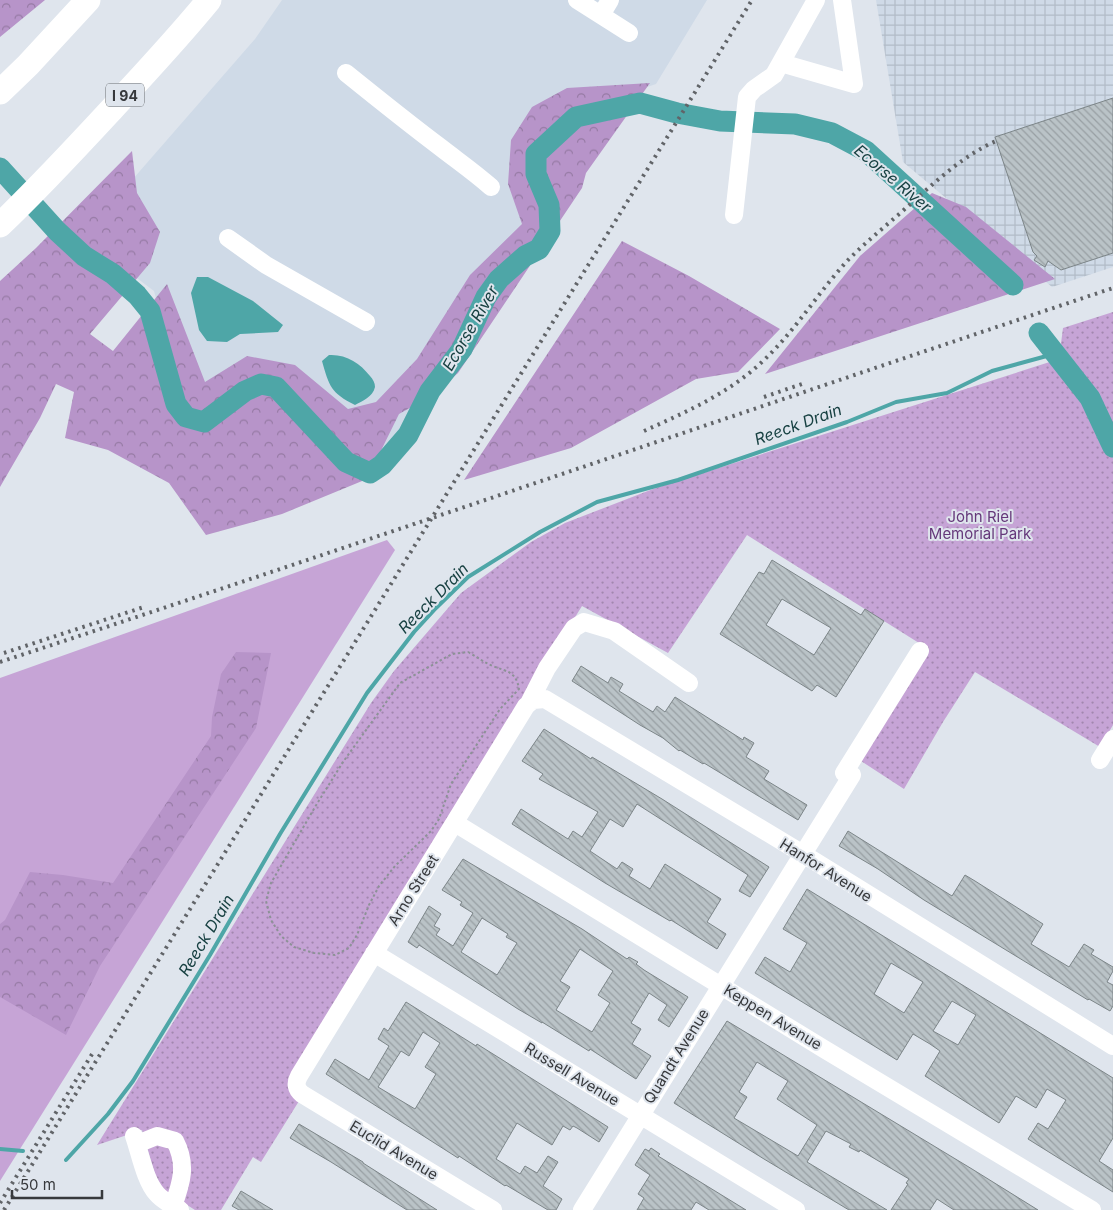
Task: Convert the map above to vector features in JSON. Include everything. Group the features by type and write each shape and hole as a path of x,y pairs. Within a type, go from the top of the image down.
{"highway":[{"path":"0,92 28,65 88,0"},
{"name":"I 94","path":"7,219 39,188 182,33 209,0"}],"street":[{"path":"577,0 629,33"},
{"path":"601,15 610,0"},
{"path":"734,215 748,97 754,89 774,75 816,0"},
{"path":"781,63 854,84 842,0"},
{"path":"346,73 440,148 468,166 492,187"},
{"path":"228,238 266,265 366,322"},
{"name":"Arno Street","path":"297,1087 298,1078 455,823 533,701 547,668 574,628 584,622 591,622 614,631 689,683"},
{"name":"Quandt Avenue","path":"582,1210 803,854 920,651"},
{"name":"Hanfor Avenue","path":"533,701 545,699 803,854 1113,1046"},
{"path":"1100,760 1113,739"},
{"name":"Keppen Avenue","path":"455,823 1092,1210"},
{"name":"Russell Avenue","path":"374,953 796,1210"},
{"name":"Euclid Avenue","path":"297,1087 302,1094 493,1210"},
{"path":"157,1136 174,1141 181,1153 183,1172 176,1208 156,1193 150,1183 136,1140 157,1136"}],"path":[{"path":"468,652 493,666 512,674 518,680 519,689 500,709 451,784 439,819 379,886 357,935 349,948 335,955 314,953 294,947 280,936 271,920 266,901 271,883 343,762 387,699 400,683 452,654 468,652"}],"shaded area":[{"path":"282,0 707,0 656,84 641,89 534,227 421,384 402,430 370,461 179,384 154,291 113,260 112,203 255,39"},
{"path":"876,0 1113,0 1113,267 1052,287 903,162"}],"green space":[{"path":"0,0 45,0 0,37"},
{"path":"650,83 586,173 582,188 458,373 433,395 399,414 367,479 282,514 206,535 169,483 108,450 65,438 74,392 56,384 40,418 0,487 0,281 36,248 132,151 137,193 160,232 150,263 90,334 113,351 167,284 205,382 247,356 295,365 348,409 376,402 417,359 470,275 522,224 508,184 511,140 532,107 567,88"},
{"path":"932,193 966,207 1055,279 765,374 860,256"},
{"path":"622,241 689,276 780,329 738,372 696,379 571,448 464,480"},
{"name":"John Riel Memorial Park","path":"1113,312 1113,725 1100,747 975,672 904,789 861,761 927,648 747,535 668,653 582,606 292,1073 299,1101 261,1162 253,1157 221,1210 195,1210 165,1191 157,1181 142,1130 97,1145 371,703 394,671 461,593 531,542 565,523 653,489 1059,359 1063,328"},
{"path":"387,540 395,550 0,1181 0,678"},
{"path":"236,652 271,653 256,728 100,966 66,1035 0,997 0,924 5,920 30,872 113,883 211,736 212,717 221,674"}],"water":[{"path":"197,277 208,277 253,301 283,325 278,332 240,334 227,342 207,341 199,330 191,293"},
{"path":"329,355 347,358 357,363 366,371 375,386 370,396 355,405 341,397 332,388 322,361"}],"building":[{"path":"1113,98 1113,253 1061,270 1048,261 1045,267 1034,260 1037,256 1033,252 995,137"},
{"path":"772,560 861,615 865,609 884,621 836,697 817,685 812,691 720,634 759,572 764,574","holes":["782,599 831,628 814,655 766,625"]},
{"path":"581,666 608,683 611,677 623,684 619,691 653,712 657,706 665,712 675,697 743,740 744,737 754,743 746,757 769,771 764,779 807,805 798,820 704,763 679,751 663,738 572,681"},
{"path":"544,729 591,759 592,757 662,799 769,867 750,897 739,891 748,875 637,804 623,827 610,819 590,851 617,869 622,862 633,869 629,876 650,889 665,864 721,899 707,922 726,934 717,949 671,920 605,883 512,824 521,809 568,839 573,831 582,837 598,812 539,779 543,774 522,761"},
{"path":"848,831 952,896 965,875 975,881 1043,924 1031,944 1069,967 1084,944 1094,950 1091,954 1113,967 1107,982 1113,985 1113,1006 1110,1011 1088,1000 839,846"},
{"path":"463,859 582,929 627,959 629,957 638,962 636,964 644,970 688,997 669,1027 658,1020 667,1005 649,993 631,1023 641,1029 632,1044 651,1056 636,1079 590,1049 589,1051 518,1009 419,945 417,948 408,942 429,906 441,914 434,926 440,929 436,935 453,946 473,913 460,905 462,902 442,890","holes":["482,918 508,934 506,937 517,943 497,975 461,952","580,949 613,971 598,995 610,1003 592,1032 556,1010 570,987 560,981"]},
{"path":"807,889 1113,1078 1113,1138 1099,1161 1113,1170 1113,1192 1028,1139 1038,1123 1048,1129 1066,1100 1047,1089 1036,1108 1016,1096 999,1123 925,1076 940,1051 930,1044 913,1034 897,1060 755,973 765,957 790,972 807,943 783,929","holes":["891,963 923,982 904,1013 874,994","952,1001 976,1015 958,1045 933,1031"]},
{"path":"406,1002 476,1046 477,1044 608,1127 599,1142 573,1126 570,1130 563,1126 552,1145 517,1123 496,1159 520,1174 525,1166 537,1173 548,1156 558,1162 543,1186 562,1199 556,1210 548,1210 505,1186 326,1074 335,1059 369,1080 389,1046 378,1039 384,1028 388,1031","holes":["423,1032 440,1043 425,1067 436,1074 415,1109 378,1087 401,1051 409,1056"]},
{"path":"727,1021 1038,1210 954,1210 937,1199 930,1210 891,1210 908,1184 906,1183 909,1179 860,1150 859,1152 849,1147 851,1144 826,1131 807,1162 887,1210 849,1210 674,1103","holes":["757,1062 788,1081 777,1099 817,1125 798,1156 734,1118 747,1097 739,1092"]},
{"path":"299,1124 363,1162 437,1210 407,1210 290,1138"},
{"path":"651,1148 660,1154 658,1156 746,1210 709,1210 696,1202 691,1210 637,1210 644,1198 638,1194 650,1175 635,1165 645,1149 649,1151"},
{"path":"241,1191 273,1210 239,1210 232,1206"}],"waterway":[{"name":"Ecorse River","path":"0,168 57,231 84,256 113,274 137,295 150,311 176,404 186,417 204,422 245,391 261,384 276,387 346,462 370,473 382,465 408,435 430,391 462,349 486,297 499,279 525,256 539,249 550,231 549,205 536,174 536,154 576,117 640,103 677,113 720,121 795,124 832,133 866,151 1013,285"},
{"name":"Ecorse River","path":"1039,333 1090,398 1113,447"},
{"name":"Reeck Drain","path":"66,1160 108,1114 133,1081 210,955 280,834 367,693 414,632 468,577 540,532 597,502 678,480 847,422 896,402 947,393 992,371 1054,354"},
{"name":"Reeck Drain","path":"0,1149 23,1151"}],"railway":[{"path":"4,1210 752,0"},
{"path":"644,431 707,401 751,372 787,336 838,271 856,252 948,171 971,154 996,141"},
{"path":"0,662 279,570 1113,288"},
{"path":"764,397 802,384"},
{"path":"4,653 144,607"},
{"path":"0,1203 94,1051"}]}
